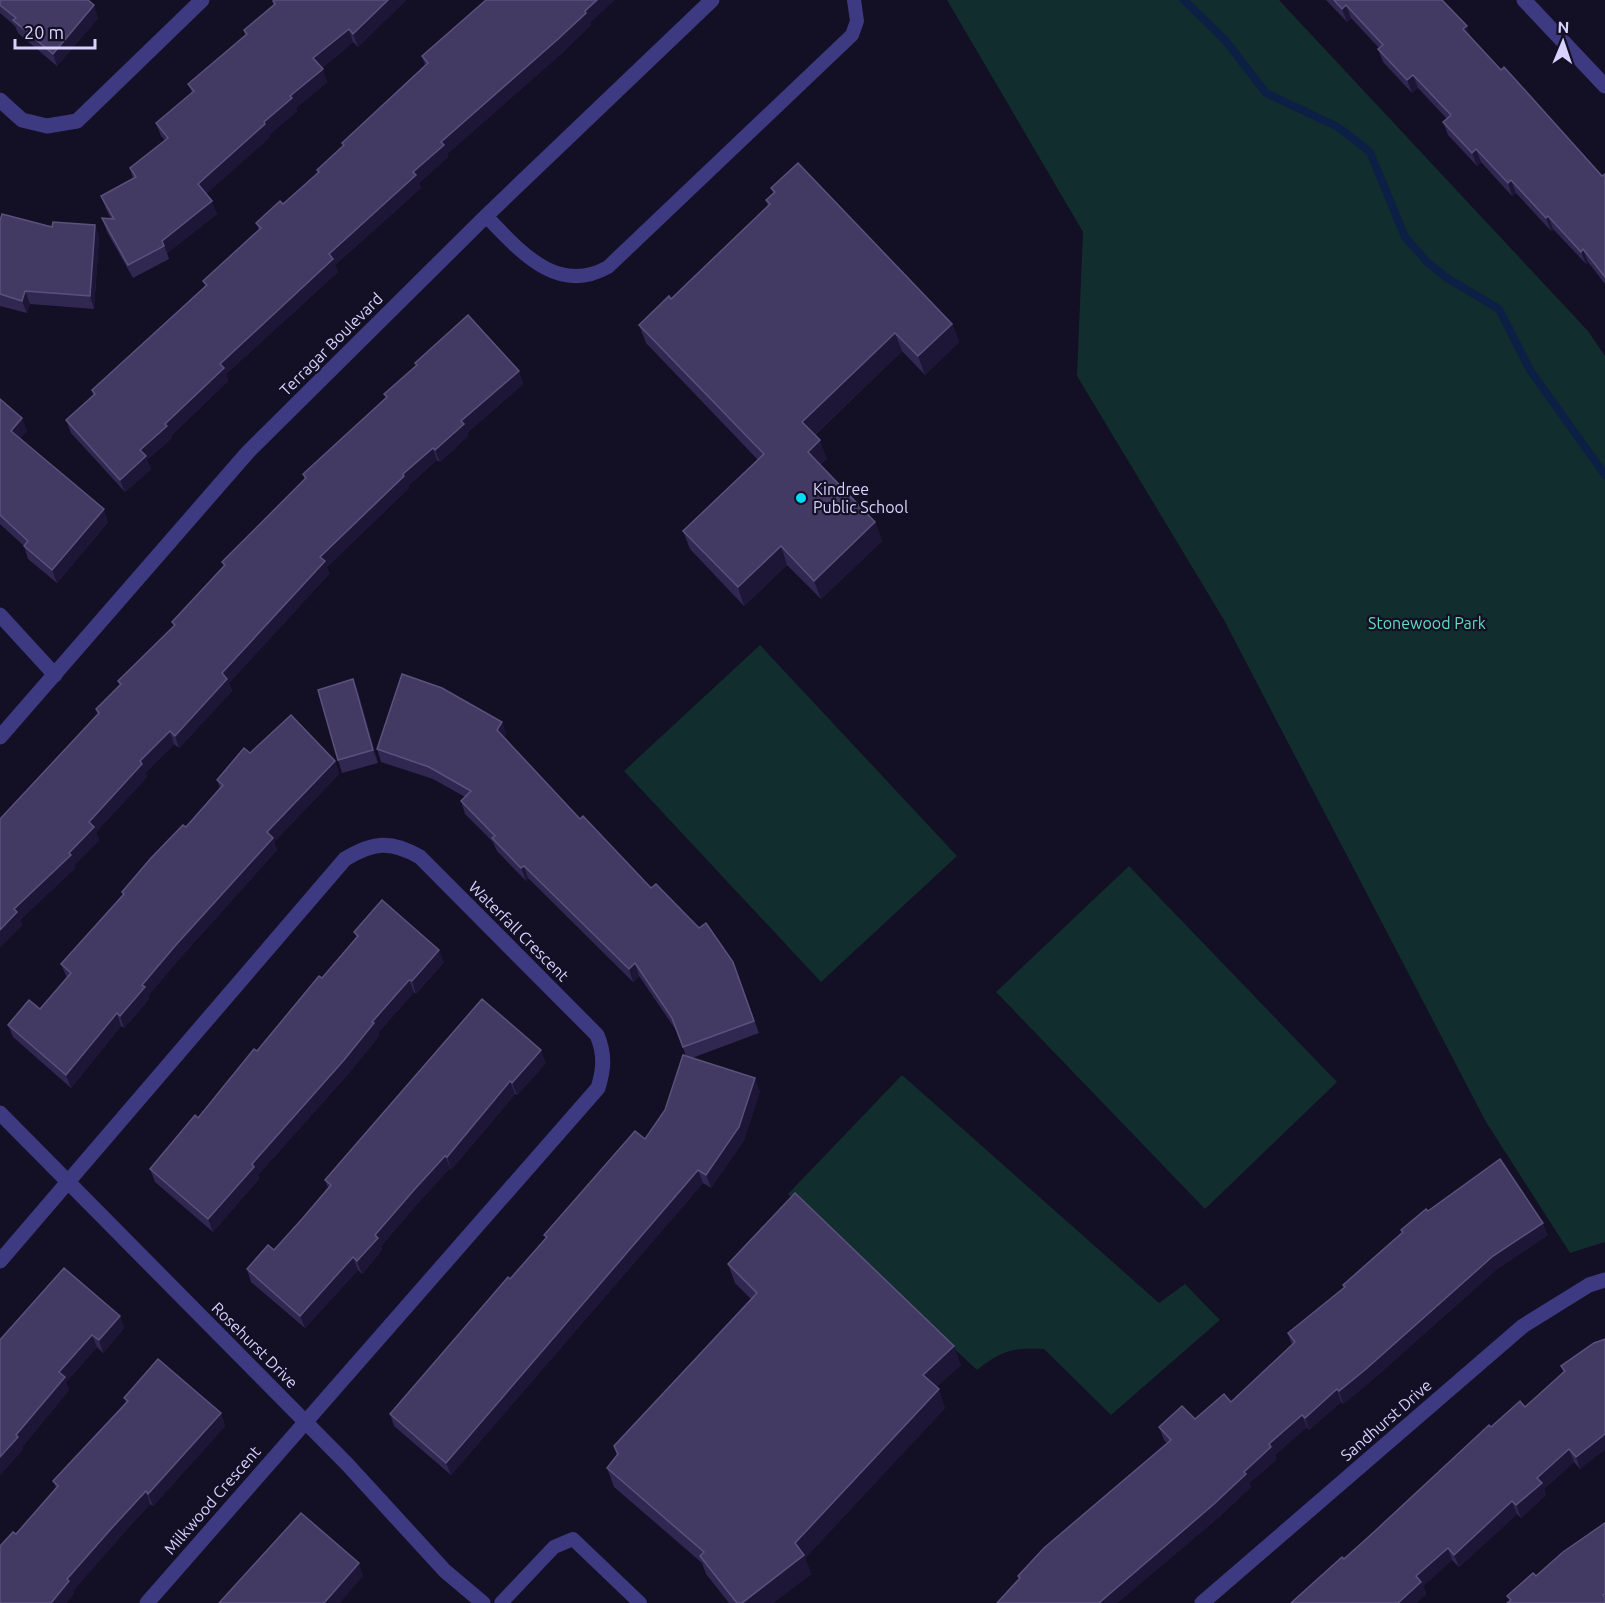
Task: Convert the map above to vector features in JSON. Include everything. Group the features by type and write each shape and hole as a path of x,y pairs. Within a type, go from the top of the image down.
{"street":[{"path":"0,100 22,120 47,126 77,121 202,0"},
{"name":"Terragar Boulevard","path":"0,737 248,452 486,216 712,0"},
{"path":"1524,0 1605,86"},
{"path":"0,615 55,675"},
{"name":"Waterfall Crescent","path":"69,1182 345,859 366,848 378,845 402,846 420,857 597,1035 604,1056 598,1088 306,1422"},
{"name":"Rosehurst Drive","path":"0,1113 306,1422 445,1571 483,1603"},
{"path":"0,1261 69,1182"},
{"name":"Sandhurst Drive","path":"1202,1603 1523,1326 1589,1285 1605,1280"},
{"name":"Milkwood Crescent","path":"147,1603 306,1422"}],"lane":[{"path":"486,216 522,252 553,273 583,276 608,267 852,35 857,21 854,0"},
{"path":"501,1603 554,1547 573,1539 640,1603"}],"green space":[{"name":"Stonewood Park","path":"947,0 1279,0 1588,331 1605,356 1605,1242 1570,1253 1486,1122 1224,620 1077,376 1083,232"},
{"path":"760,645 957,856 821,982 624,771"},
{"path":"1129,866 1337,1082 1205,1209 996,992"},
{"path":"902,1075 1159,1303 1185,1284 1220,1320 1111,1415 1044,1349 1023,1349 1001,1354 977,1370 788,1194"}],"building":[{"path":"0,0 88,0 94,5 53,54 13,20 16,18 0,5"},
{"path":"274,0 388,0 353,34 349,29 313,58 323,69 290,96 292,98 264,122 265,124 198,184 212,201 162,241 164,246 128,265 102,218 114,219 101,196 136,177 130,168 168,138 156,123 194,91 188,84 247,34 244,30 275,4"},
{"path":"486,0 597,0 557,40 441,142 444,145 413,172 416,175 329,254 333,259 220,364 224,368 140,450 146,456 120,480 66,420 95,394 92,390 207,285 203,281 261,228 256,223 280,201 283,204 319,172 317,170 344,145 342,143 428,63 422,56"},
{"path":"1334,0 1442,0 1467,26 1463,29 1501,70 1504,67 1602,176 1605,174 1605,277 1583,249 1581,252 1511,180 1508,183 1476,149 1472,153 1443,122 1451,115 1413,75 1407,80 1378,49 1383,45 1346,5 1342,9"},
{"path":"798,163 952,324 918,356 895,333 802,422 820,440 808,452 875,522 814,581 781,546 738,587 683,531 764,454 639,325 669,296 671,299 770,204 766,200 775,192 771,188"},
{"path":"2,214 52,227 53,222 95,225 90,296 25,291 22,301 0,294 0,221"},
{"path":"468,315 519,371 461,421 464,424 435,450 433,448 403,474 404,476 320,557 325,561 222,673 227,679 175,736 170,731 140,761 142,764 89,822 94,827 69,853 71,855 14,909 17,912 0,930 0,819 99,713 96,709 121,684 118,681 175,625 172,622 225,565 222,562 306,478 303,474 387,397 384,394"},
{"path":"0,399 22,418 11,431 104,509 52,570 24,546 28,541 0,515"},
{"path":"402,674 442,688 502,722 497,730 580,819 583,816 651,888 656,884 699,928 706,923 733,962 754,1021 683,1047 672,1018 635,963 629,969 524,866 521,868 492,838 495,836 461,801 471,791 429,767 377,749"},
{"path":"353,679 373,750 338,760 318,690"},
{"path":"291,715 335,761 267,832 273,838 175,946 142,985 145,987 120,1016 117,1013 66,1075 8,1025 29,1000 40,1009 71,973 61,964 124,894 122,892 151,858 183,825 186,827 223,785 217,780 244,748 250,753"},
{"path":"382,900 439,950 372,1022 374,1023 344,1060 252,1164 254,1167 208,1219 150,1169 195,1115 198,1118 254,1049 257,1051 319,976 322,978 358,936 354,932"},
{"path":"482,999 541,1050 512,1083 510,1081 447,1157 445,1156 414,1190 375,1235 378,1238 357,1261 353,1257 300,1316 247,1269 268,1245 274,1250 302,1219 331,1185 325,1180"},
{"path":"683,1055 755,1078 739,1127 706,1175 698,1170 446,1463 390,1414 508,1277 510,1279 547,1237 544,1235 635,1131 645,1139 665,1110"},
{"path":"1500,1159 1543,1223 1493,1256 1366,1369 1339,1391 1337,1389 1305,1418 1302,1415 1269,1444 1271,1447 1214,1504 1099,1603 997,1603 1044,1548 1171,1440 1159,1427 1182,1406 1195,1419 1224,1394 1231,1402 1295,1342 1288,1333 1345,1287 1343,1285 1403,1232 1401,1230 1426,1209 1428,1211"},
{"path":"795,1193 954,1346 923,1375 939,1389 795,1543 804,1555 742,1603 737,1603 700,1556 704,1552 607,1468 618,1454 614,1446 757,1293 728,1264"},
{"path":"64,1268 120,1316 99,1340 92,1335 59,1372 65,1377 0,1457 0,1340"},
{"path":"1605,1339 1605,1434 1576,1457 1569,1449 1537,1478 1542,1483 1516,1505 1512,1501 1454,1555 1448,1548 1416,1576 1421,1582 1398,1603 1291,1603 1342,1557 1344,1559 1489,1425 1491,1427 1520,1401 1525,1407 1565,1371 1561,1366 1594,1343"},
{"path":"158,1359 221,1413 148,1494 146,1491 110,1530 67,1579 69,1581 51,1603 0,1603 0,1546 13,1532 16,1534 58,1486 53,1481 128,1401 124,1398"},
{"path":"301,1513 359,1563 324,1603 219,1603"},
{"path":"1605,1523 1605,1594 1603,1595 1605,1603 1507,1603 1511,1600 1507,1596 1533,1573 1536,1576 1563,1552"}],"waterway":[{"path":"1184,0 1225,40 1266,93 1338,127 1370,152 1405,237 1428,263 1447,278 1499,309 1530,370 1605,475"}],"place":[{"name":"Kindree Public School","path":"801,498"}]}
